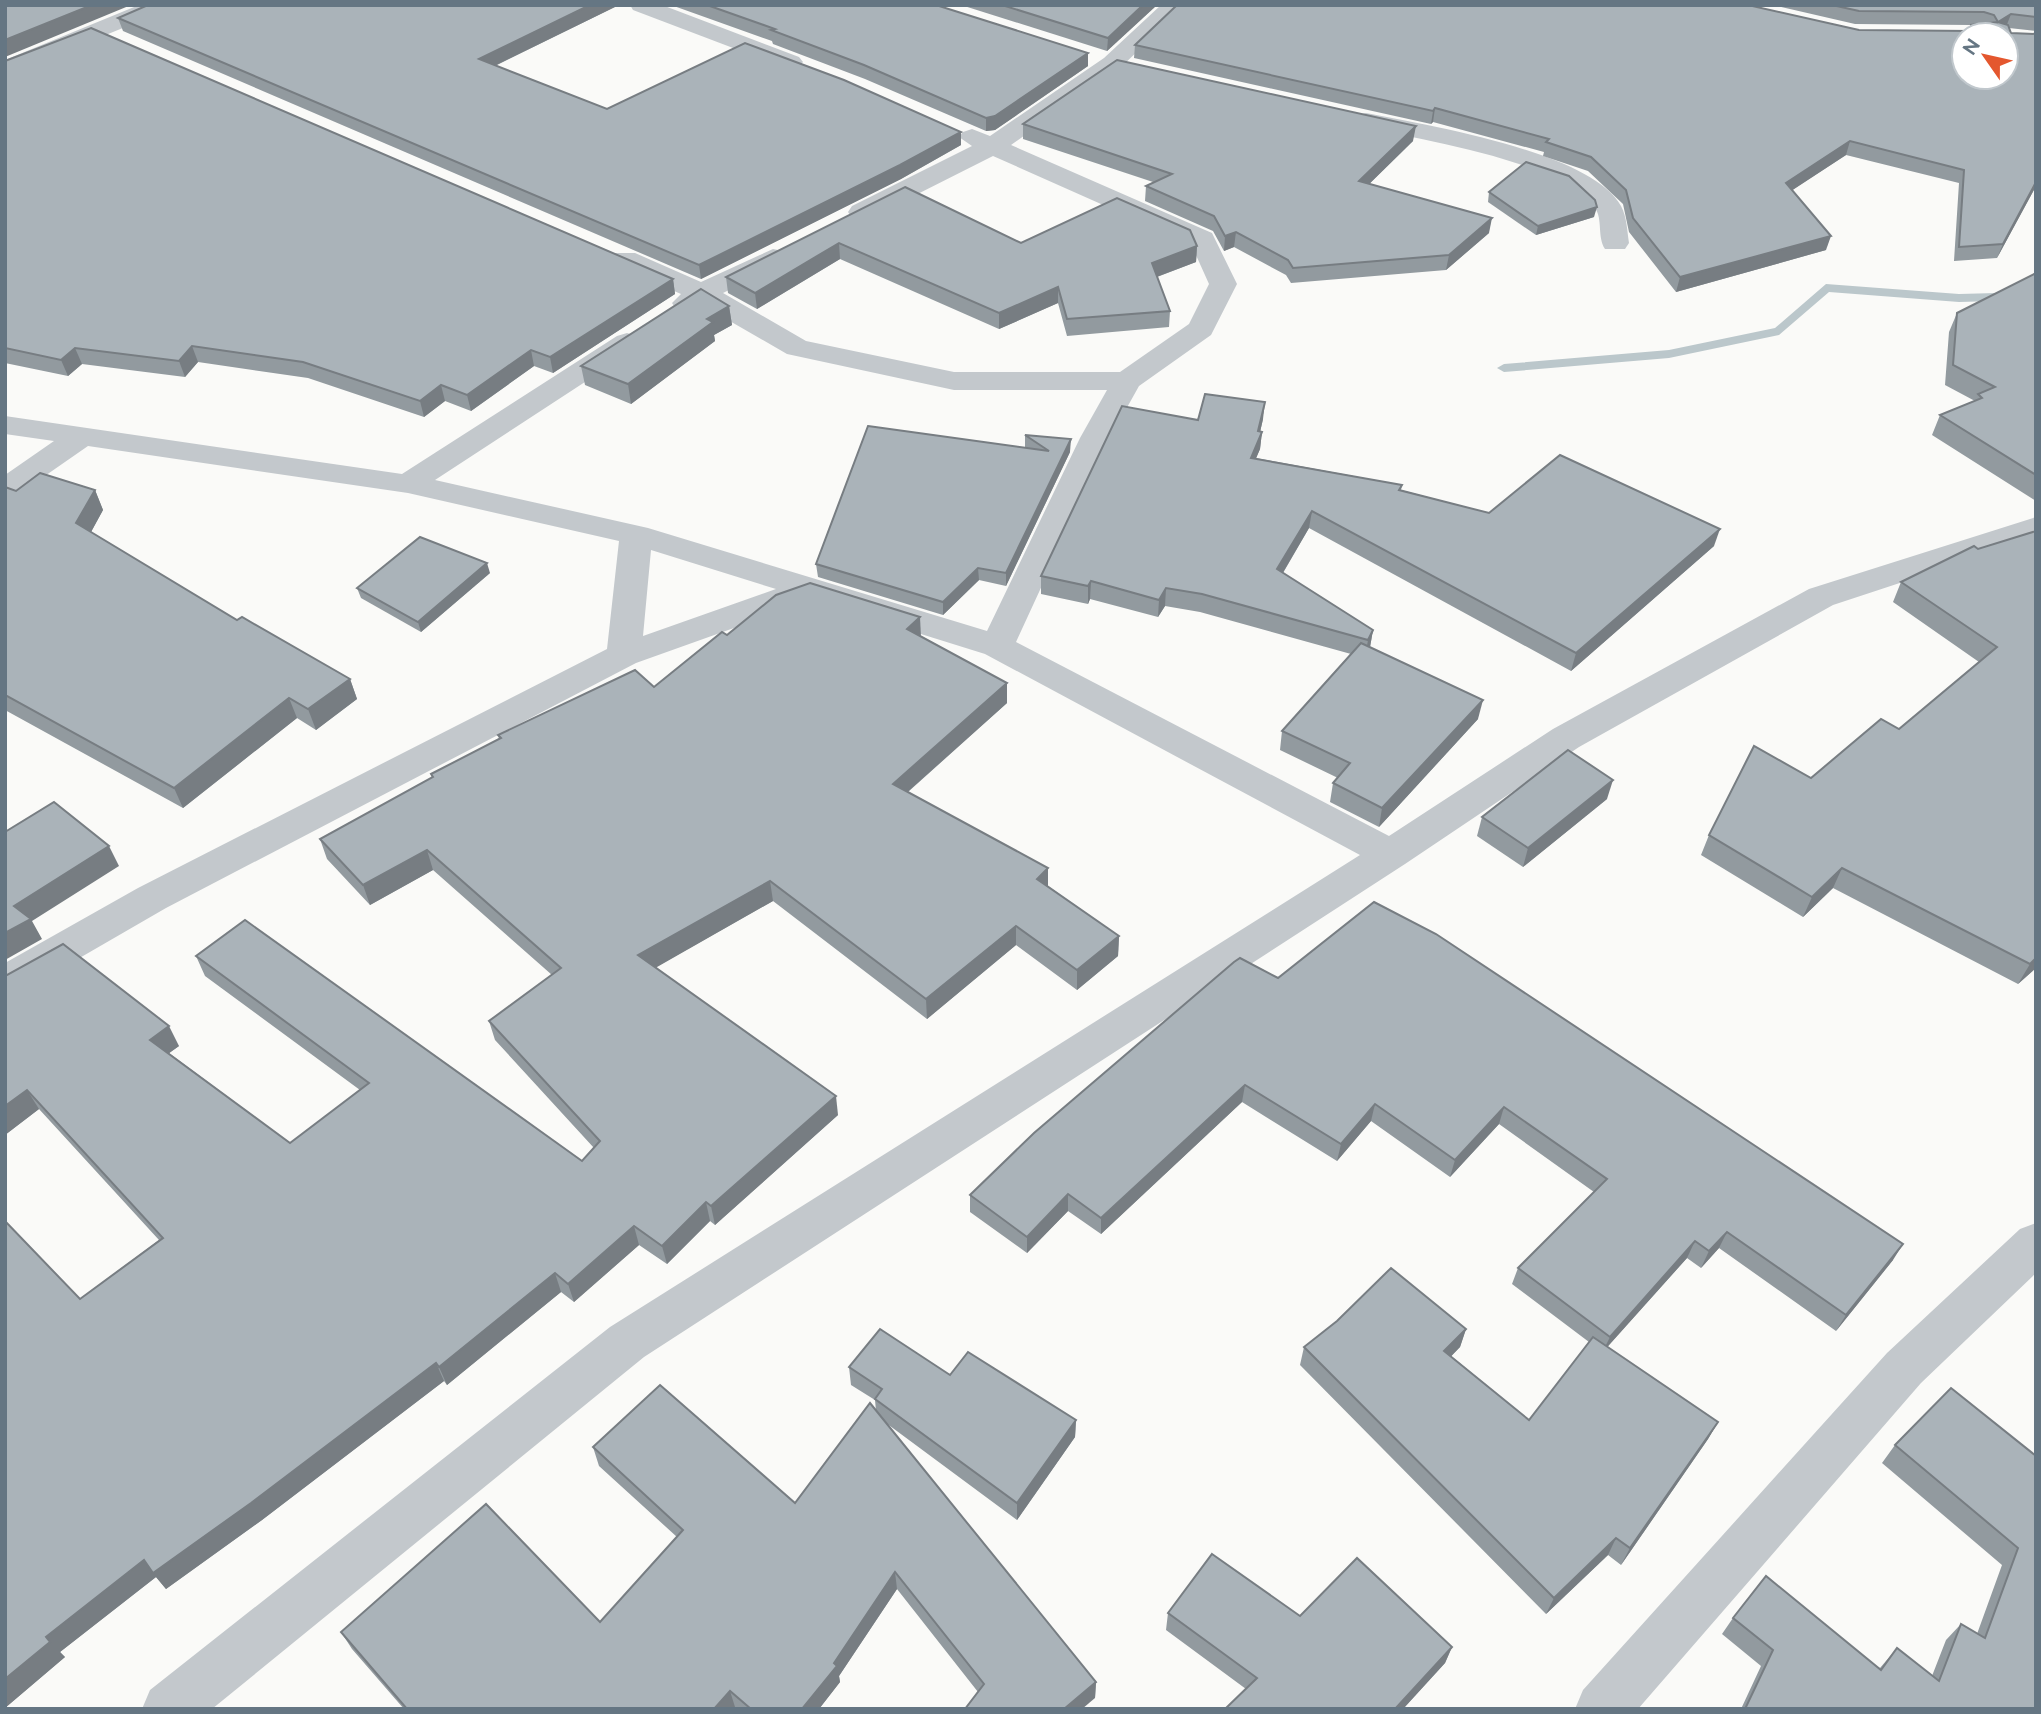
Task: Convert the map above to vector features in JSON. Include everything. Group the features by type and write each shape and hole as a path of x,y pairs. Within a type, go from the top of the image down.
{"street":[{"path":"5,69 159,5"},
{"path":"641,5 817,72"},
{"path":"835,225 992,146 1112,63 1175,5"},
{"path":"96,31 134,47"},
{"path":"1085,55 1138,69"},
{"path":"1339,114 1486,147 1577,178 1608,206 1615,243"},
{"path":"955,130 1202,239 1223,284 1201,328 1127,381 1095,438 998,646"},
{"path":"408,484 702,293 799,244"},
{"path":"601,249 702,293 797,348 954,381 1127,381"},
{"path":"5,425 408,484 636,535 811,588 998,646 1391,854"},
{"path":"5,489 83,436"},
{"path":"169,1709 626,1342 1391,854 1566,738 1821,597 2036,527"},
{"path":"624,655 636,535"},
{"path":"5,982 152,898 624,655 811,588"},
{"path":"1602,1709 1904,1368 2036,1243"}],"building":[{"path":"5,5 92,5 5,40"},
{"path":"148,5 590,5 479,59 607,109 745,43 844,80 961,132 699,265 118,18"},
{"path":"707,5 936,5 1088,53 995,116 986,118 864,65"},
{"path":"1002,5 1143,5 1108,38"},
{"path":"1177,5 1748,5 1859,30 1950,31 1950,91 2020,91 2020,33 2036,34 2036,182 2003,244 1959,247 1964,170 1850,141 1786,183 1831,236 1680,277 1633,218 1626,190 1591,157 1546,142 1549,139 1435,108 1433,111 1135,45"},
{"path":"1832,5 2036,5 2036,17 2011,14 1997,21 1994,15 1984,12 1859,11"},
{"path":"91,28 673,279 550,357 531,350 467,395 441,385 420,401 303,362 192,346 179,361 75,348 61,360 5,348 5,61"},
{"path":"1117,60 1416,126 1359,181 1492,218 1449,255 1293,268 1288,260 1236,232 1225,236 1214,216 1146,186 1172,174 1023,124"},
{"path":"1526,162 1569,176 1595,200 1597,207 1538,226 1489,192"},
{"path":"905,187 1021,243 1117,198 1190,230 1197,246 1152,263 1170,311 1067,319 1058,287 999,313 839,243 755,293 726,277"},
{"path":"2036,273 2036,475 1940,415 1982,398 1978,394 1995,387 1953,365 1957,313"},
{"path":"701,289 729,306 707,319 713,322 628,384 581,366"},
{"path":"1205,394 1265,402 1258,431 1262,432 1251,458 1402,485 1399,490 1489,513 1560,455 1720,529 1576,653 1312,511 1277,569 1373,630 1368,640 1202,594 1166,588 1159,600 1091,581 1088,586 1041,576 1122,406 1198,420"},
{"path":"868,426 1049,451 1025,435 1071,439 1006,573 978,568 943,602 816,564"},
{"path":"40,473 95,490 76,523 237,620 242,617 350,679 308,709 289,698 174,788 5,695 5,487 16,491"},
{"path":"2036,531 2036,958 2030,964 1842,868 1812,897 1709,835 1754,746 1811,778 1881,719 1899,729 1997,647 1901,582 1974,546 1978,549"},
{"path":"420,537 487,563 418,622 357,588"},
{"path":"810,583 920,617 907,629 1007,683 893,784 1048,868 1037,879 1119,936 1077,970 1016,926 926,999 770,881 638,955 836,1096 711,1206 706,1202 662,1246 634,1226 568,1284 555,1273 439,1367 436,1363 251,1503 153,1573 144,1560 46,1637 50,1642 5,1679 5,1221 80,1299 163,1238 27,1090 5,1106 5,976 63,944 169,1026 150,1040 290,1143 369,1083 196,956 245,920 582,1161 600,1141 489,1021 561,968 427,850 363,885 320,839 433,777 431,774 501,738 498,735 635,670 654,687 722,632 727,635 776,595"},
{"path":"1361,643 1483,700 1382,808 1333,783 1350,763 1282,731"},
{"path":"1568,750 1613,780 1528,848 1482,817"},
{"path":"54,802 109,846 14,906 31,919 5,933 5,832"},
{"path":"1374,902 1436,934 1903,1244 1846,1315 1727,1232 1709,1251 1695,1241 1610,1337 1518,1268 1607,1179 1504,1107 1455,1160 1375,1104 1341,1144 1245,1085 1101,1218 1068,1194 1027,1237 970,1195 1034,1133 1234,962 1240,958 1278,978"},
{"path":"1391,1268 1466,1329 1444,1351 1529,1420 1593,1337 1718,1422 1630,1548 1616,1538 1554,1598 1304,1347 1337,1321"},
{"path":"880,1329 950,1375 968,1352 1076,1420 1017,1503 875,1399 882,1389 849,1367"},
{"path":"660,1385 795,1503 870,1403 1096,1682 1064,1709 965,1709 984,1684 895,1572 834,1663 837,1666 802,1709 751,1709 730,1691 714,1709 407,1709 341,1632 486,1504 600,1622 683,1530 593,1447"},
{"path":"1951,1388 2036,1456 2036,1709 1745,1709 1773,1650 1733,1618 1766,1576 1881,1670 1897,1648 1939,1681 1961,1624 1985,1638 2018,1548 1895,1445"},
{"path":"1212,1554 1300,1616 1357,1558 1452,1647 1395,1709 1225,1709 1257,1678 1168,1613"}],"waterway":[{"path":"1504,368 1669,354 1779,331 1826,288 1959,298 2036,296"}]}
